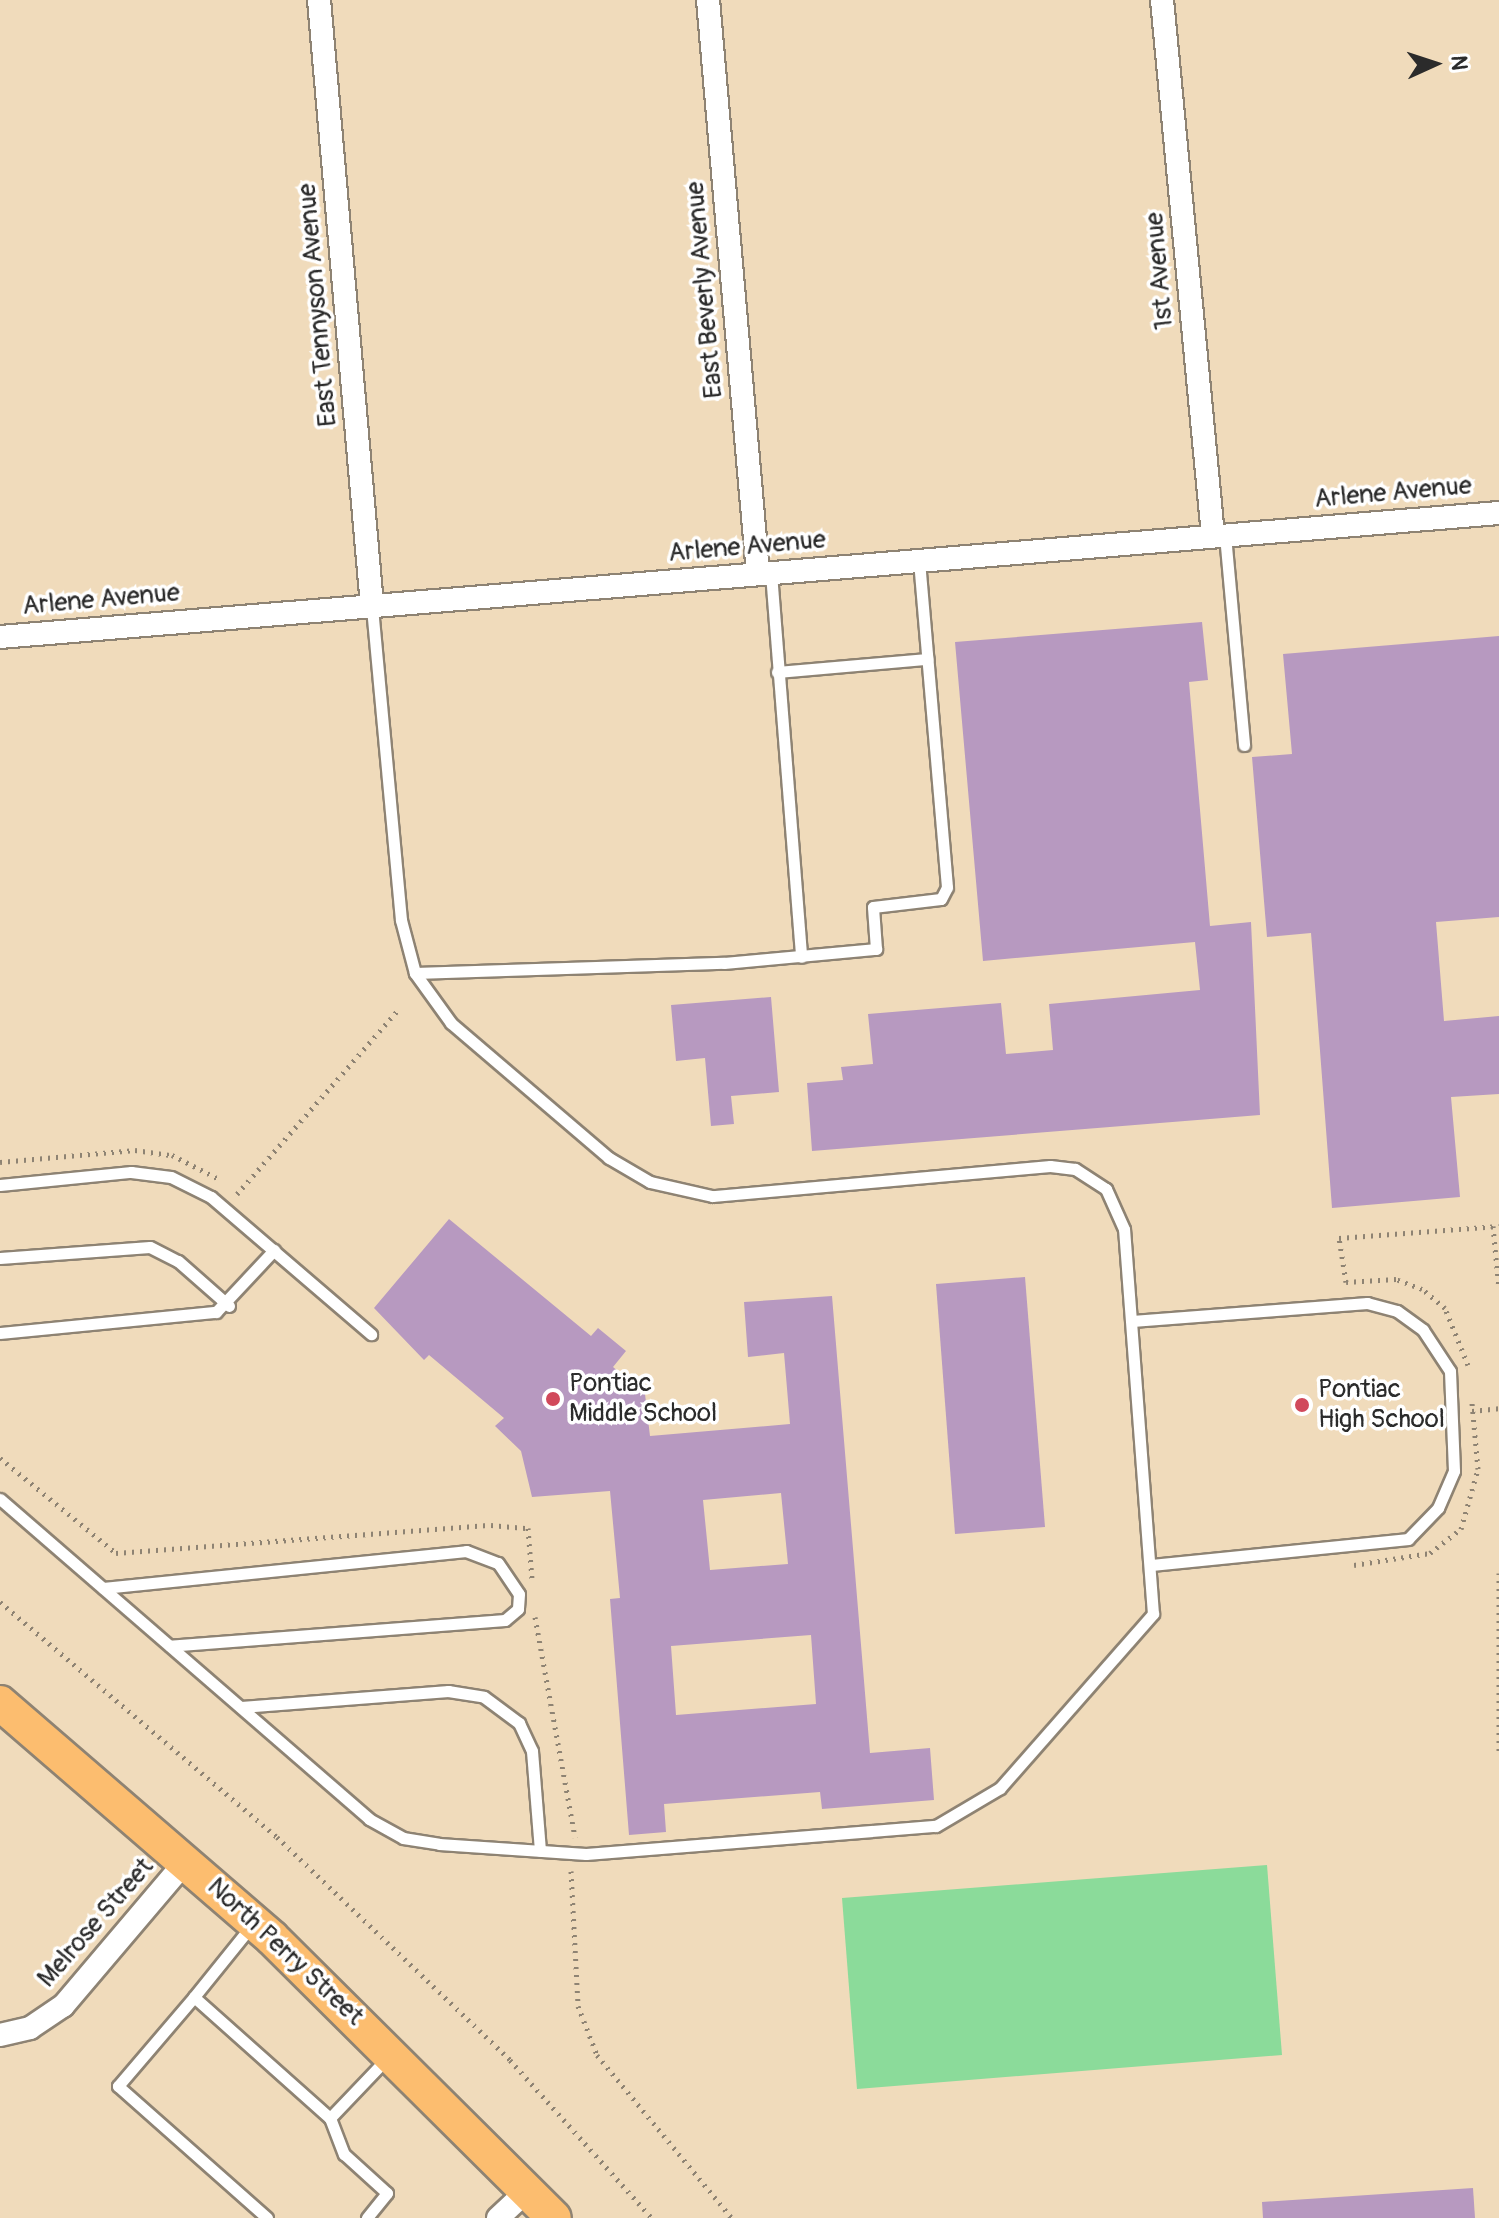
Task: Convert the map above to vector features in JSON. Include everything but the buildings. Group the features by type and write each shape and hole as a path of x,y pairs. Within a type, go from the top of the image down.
{"main road":[{"name":"North Perry Street","path":"0,1703 254,1922 392,2053 554,2218"}],"street":[{"name":"East Tennyson Avenue","path":"319,0 372,606"},
{"name":"East Beverly Avenue","path":"708,0 764,574"},
{"name":"1st Avenue","path":"1162,0 1219,536"},
{"name":"Arlene Avenue","path":"0,637 1499,513"},
{"name":"Melrose Street","path":"0,2035 30,2028 63,2006 186,1861"},
{"path":"498,2218 528,2190"}],"lane":[{"path":"1219,536 1244,745"},
{"path":"415,973 801,957 876,949 873,907 945,894 919,561"},
{"path":"764,574 777,672 801,957"},
{"path":"0,1499 385,1829 421,1842 573,1853 921,1829 957,1818 1000,1788 1142,1634 1155,1605 1154,1565 1121,1214 1086,1174 1050,1166 712,1196 663,1187 609,1158 463,1034 415,973 401,920 372,606"},
{"path":"777,672 927,659"},
{"path":"0,1185 131,1172 171,1177 211,1197 371,1334"},
{"path":"0,1258 150,1247 178,1261 229,1306"},
{"path":"0,1333 209,1314 229,1306 274,1250"},
{"path":"1132,1321 1383,1306 1411,1320 1439,1348 1453,1412 1451,1483 1429,1520 1408,1539 1154,1565"},
{"path":"103,1588 466,1551 498,1563 519,1594 518,1609 505,1620 170,1646"},
{"path":"241,1707 448,1691 484,1697 519,1723 532,1751 540,1851"},
{"path":"254,1922 118,2086 267,2218"},
{"path":"194,1997 330,2118 344,2154 387,2193 367,2218"},
{"path":"330,2118 392,2053"}],"path":[{"path":"241,1197 399,1009"},
{"path":"1470,1383 1459,1331 1445,1308 1396,1279 1346,1282 1339,1238 1496,1226 1499,1289"},
{"path":"1342,1566 1430,1553 1461,1529 1478,1469 1471,1397"},
{"path":"1453,1412 1499,1408"},
{"path":"0,1458 116,1553 528,1528 533,1590"},
{"path":"1499,1573 1499,1756"},
{"path":"0,1602 277,1837 510,2060 652,2218"},
{"path":"534,1606 565,1811 575,1831 578,2006 597,2055 732,2218"}],"green space":[{"path":"1267,1865 1282,2055 857,2089 842,1898"}],"place":[{"name":"Pontiac Middle School","path":"553,1399"},
{"name":"Pontiac High School","path":"1302,1405"}]}
